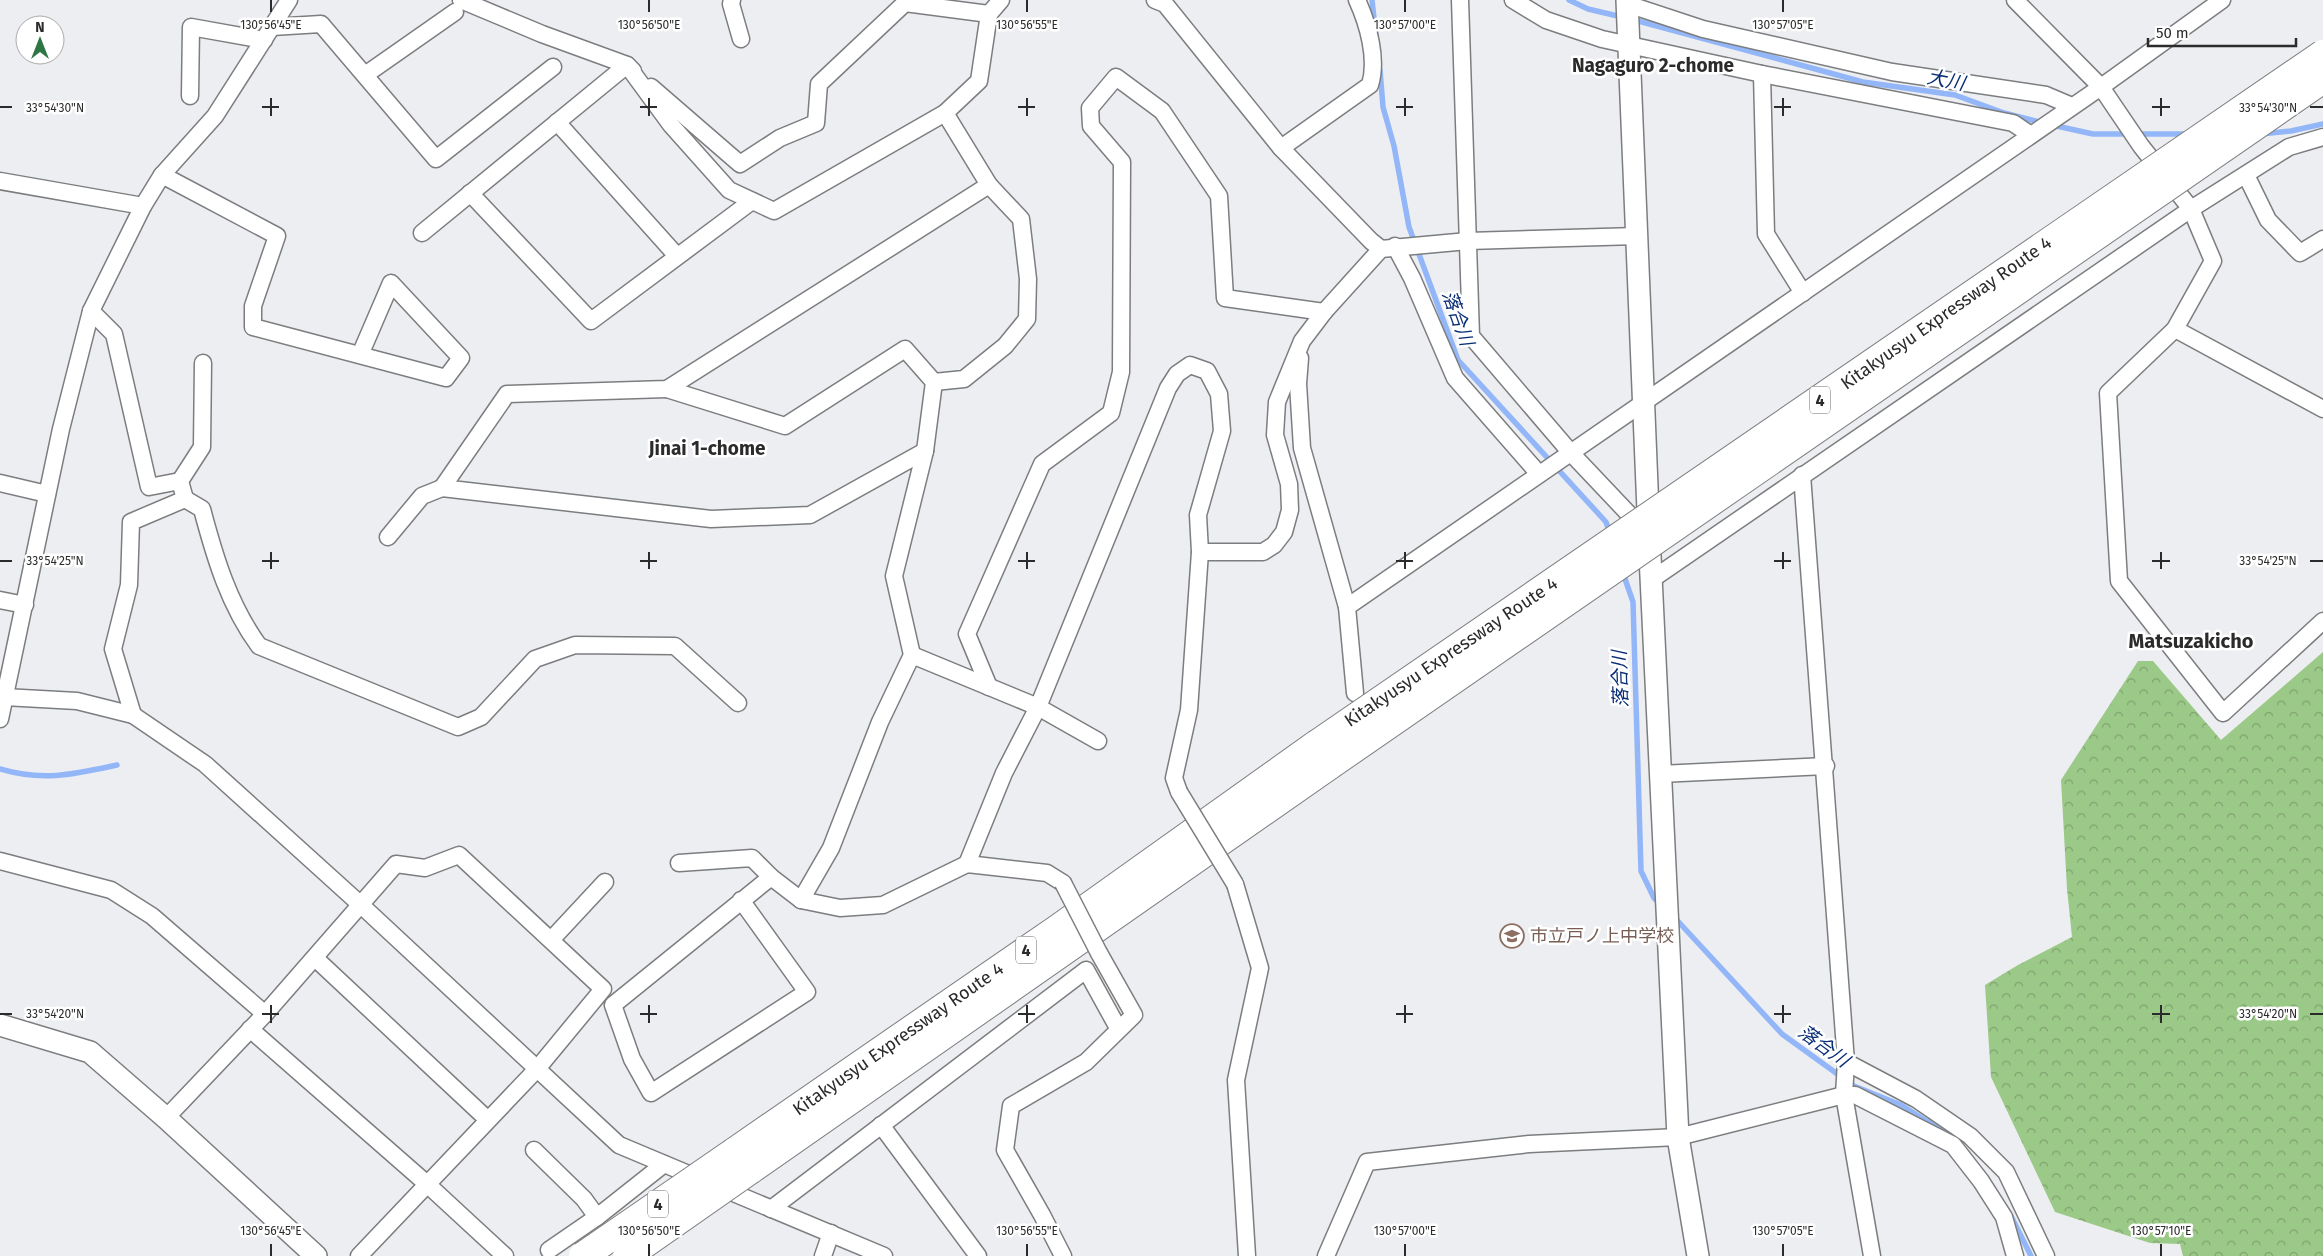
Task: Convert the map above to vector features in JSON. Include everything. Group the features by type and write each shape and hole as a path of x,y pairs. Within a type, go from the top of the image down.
{"highway":[{"name":"Kitakyusyu Expressway Route 4","path":"1323,755 2323,54"},
{"name":"Kitakyusyu Expressway Route 4","path":"583,1256 742,1161 1056,930 1323,755 2323,79"},
{"name":"Kitakyusyu Expressway Route 4","path":"627,1256 685,1216 742,1161"},
{"path":"642,1256 685,1216"}],"street":[{"path":"0,719 2,697 25,605 47,494 91,311 143,206 162,176 215,116 288,0"},
{"path":"732,0 731,4 742,39"},
{"path":"627,66 671,125 730,190 774,211 945,113 979,82 989,14 1001,0"},
{"path":"1155,0 1165,4 1281,148 1371,241 1388,247 1468,241 1637,236"},
{"path":"1281,148 1370,85 1374,72 1365,18 1357,0"},
{"path":"1460,0 1471,336 1571,453 1649,535"},
{"path":"1512,0 1546,20 1602,39 1629,41 1762,74 2013,123 2031,135"},
{"path":"2015,0 2101,87 2141,146 2191,209 2213,261 2175,329 2108,392 2119,581 2223,713 2323,621"},
{"path":"1347,607 1571,453 1644,400 1803,293 2101,87 2222,0"},
{"path":"364,75 458,6 542,34 627,66 740,164 780,138 816,123 819,84 905,3 989,14"},
{"path":"1698,1256 1678,1137 1651,580 1627,5 1712,31 1892,72 2046,95 2072,106"},
{"path":"190,96 191,27 268,33 321,24 436,159 553,67"},
{"path":"422,233 627,66"},
{"path":"1762,74 1766,234 1803,293"},
{"path":"989,687 966,634 1042,464 1111,413 1121,372 1122,162 1091,126 1090,108 1116,77 1162,111 1219,196 1225,298 1324,312"},
{"path":"934,382 964,380 1005,346 1027,319 1028,279 1021,219 989,185 945,113"},
{"path":"557,122 677,256"},
{"path":"1651,580 2191,209 2289,147 2323,137"},
{"path":"2246,175 2268,220 2300,252 2323,239"},
{"path":"162,176 277,236 253,306 253,327 446,378 461,358 391,283 360,355"},
{"path":"0,181 143,206"},
{"path":"667,389 989,185"},
{"path":"470,193 591,321 752,201"},
{"path":"1200,552 1263,552 1274,545 1284,532 1290,510 1289,484 1275,435 1277,402 1302,341 1324,312 1388,247"},
{"path":"1388,247 1412,278 1455,378 1540,474"},
{"path":"91,311 114,334 150,486 180,481 202,447 203,363"},
{"path":"2175,329 2323,408"},
{"path":"1302,341 1298,384 1302,448 1347,607 1355,692"},
{"path":"442,488 507,394 667,389 785,426 905,349 934,382 925,451 894,576 912,655 880,722 831,848 801,900"},
{"path":"966,864 1004,773 1038,707 1168,388 1178,374 1190,365 1207,371 1219,394 1222,431 1198,515 1200,552 1190,710 1174,778 1179,792 1235,884 1260,968 1236,1080 1247,1256"},
{"path":"388,537 422,496 442,488 711,519 810,515 925,451"},
{"path":"1802,476 1826,766 1846,1062 1844,1095 1872,1256"},
{"path":"180,481 185,499 202,509 217,565 242,623 259,646 458,727 481,717 535,659 575,645 675,646 738,703"},
{"path":"0,483 47,494"},
{"path":"133,715 113,649 129,586 131,522 185,499"},
{"path":"0,600 25,605"},
{"path":"912,655 1038,707 1098,741"},
{"path":"2,697 77,701 133,715 205,764 361,905 619,1145 884,1256"},
{"path":"1660,774 1826,766"},
{"path":"166,1118 265,1014 396,864 425,868 459,855 603,989 537,1068 359,1256"},
{"path":"679,863 752,858 771,877 801,900 840,908 883,905 966,864 1047,873 1063,883 1134,1015 1118,1028 1086,1062 1011,1106 1006,1150 1062,1256"},
{"path":"0,861 111,890 152,916 265,1014"},
{"path":"741,900 806,992 650,1093 632,1059 613,1005 741,900 771,877"},
{"path":"551,940 604,882"},
{"path":"315,958 488,1120"},
{"path":"771,1209 1086,970 1118,1028"},
{"path":"0,1024 90,1052 166,1118 316,1256"},
{"path":"250,1029 427,1184 505,1256"},
{"path":"1846,1062 1916,1099 1970,1136 2006,1172 2046,1256"},
{"path":"1333,1252 1367,1162 1529,1144 1678,1137 1844,1095 1855,1095 1953,1145 2004,1217 2015,1256"},
{"path":"881,1125 978,1256"},
{"path":"534,1150 584,1199 597,1217"},
{"path":"549,1250 597,1217 664,1164"},
{"path":"823,1256 831,1233"}],"green space":[{"path":"2323,652 2323,1256 2183,1256 2180,1244 2150,1243 2055,1212 1991,1077 1985,985 2018,965 2072,937 2067,889 2061,780 2138,661 2153,661 2221,740"}],"waterway":[{"name":"落合川","path":"1372,0 1376,36"},
{"name":"大川","path":"1569,0 1588,9 1622,17"},
{"name":"大川","path":"1631,19 1863,82 1955,95 2004,113 2043,123"},
{"name":"落合川","path":"1380,70 1383,107 1394,146 1409,227 1458,360 1606,522 1610,533"},
{"name":"大川","path":"2261,134 2291,131 2323,124"},
{"name":"大川","path":"2052,125 2093,134 2189,134"},
{"name":"落合川","path":"1623,573 1633,602 1641,871 1654,898 1660,904"},
{"path":"0,769 45,776 73,774 117,765"},
{"name":"落合川","path":"1674,917 1782,1034 1854,1086 1901,1105 1941,1130"},
{"name":"落合川","path":"2011,1216 2031,1256"}],"place":[{"name":"市立戸ノ上中学校","path":"1512,936"}],"district":[{"name":"Nagaguro 2-chome","path":"1653,65"},
{"name":"Jinai 1-chome","path":"707,448"},
{"name":"Matsuzakicho","path":"2191,641"}]}
